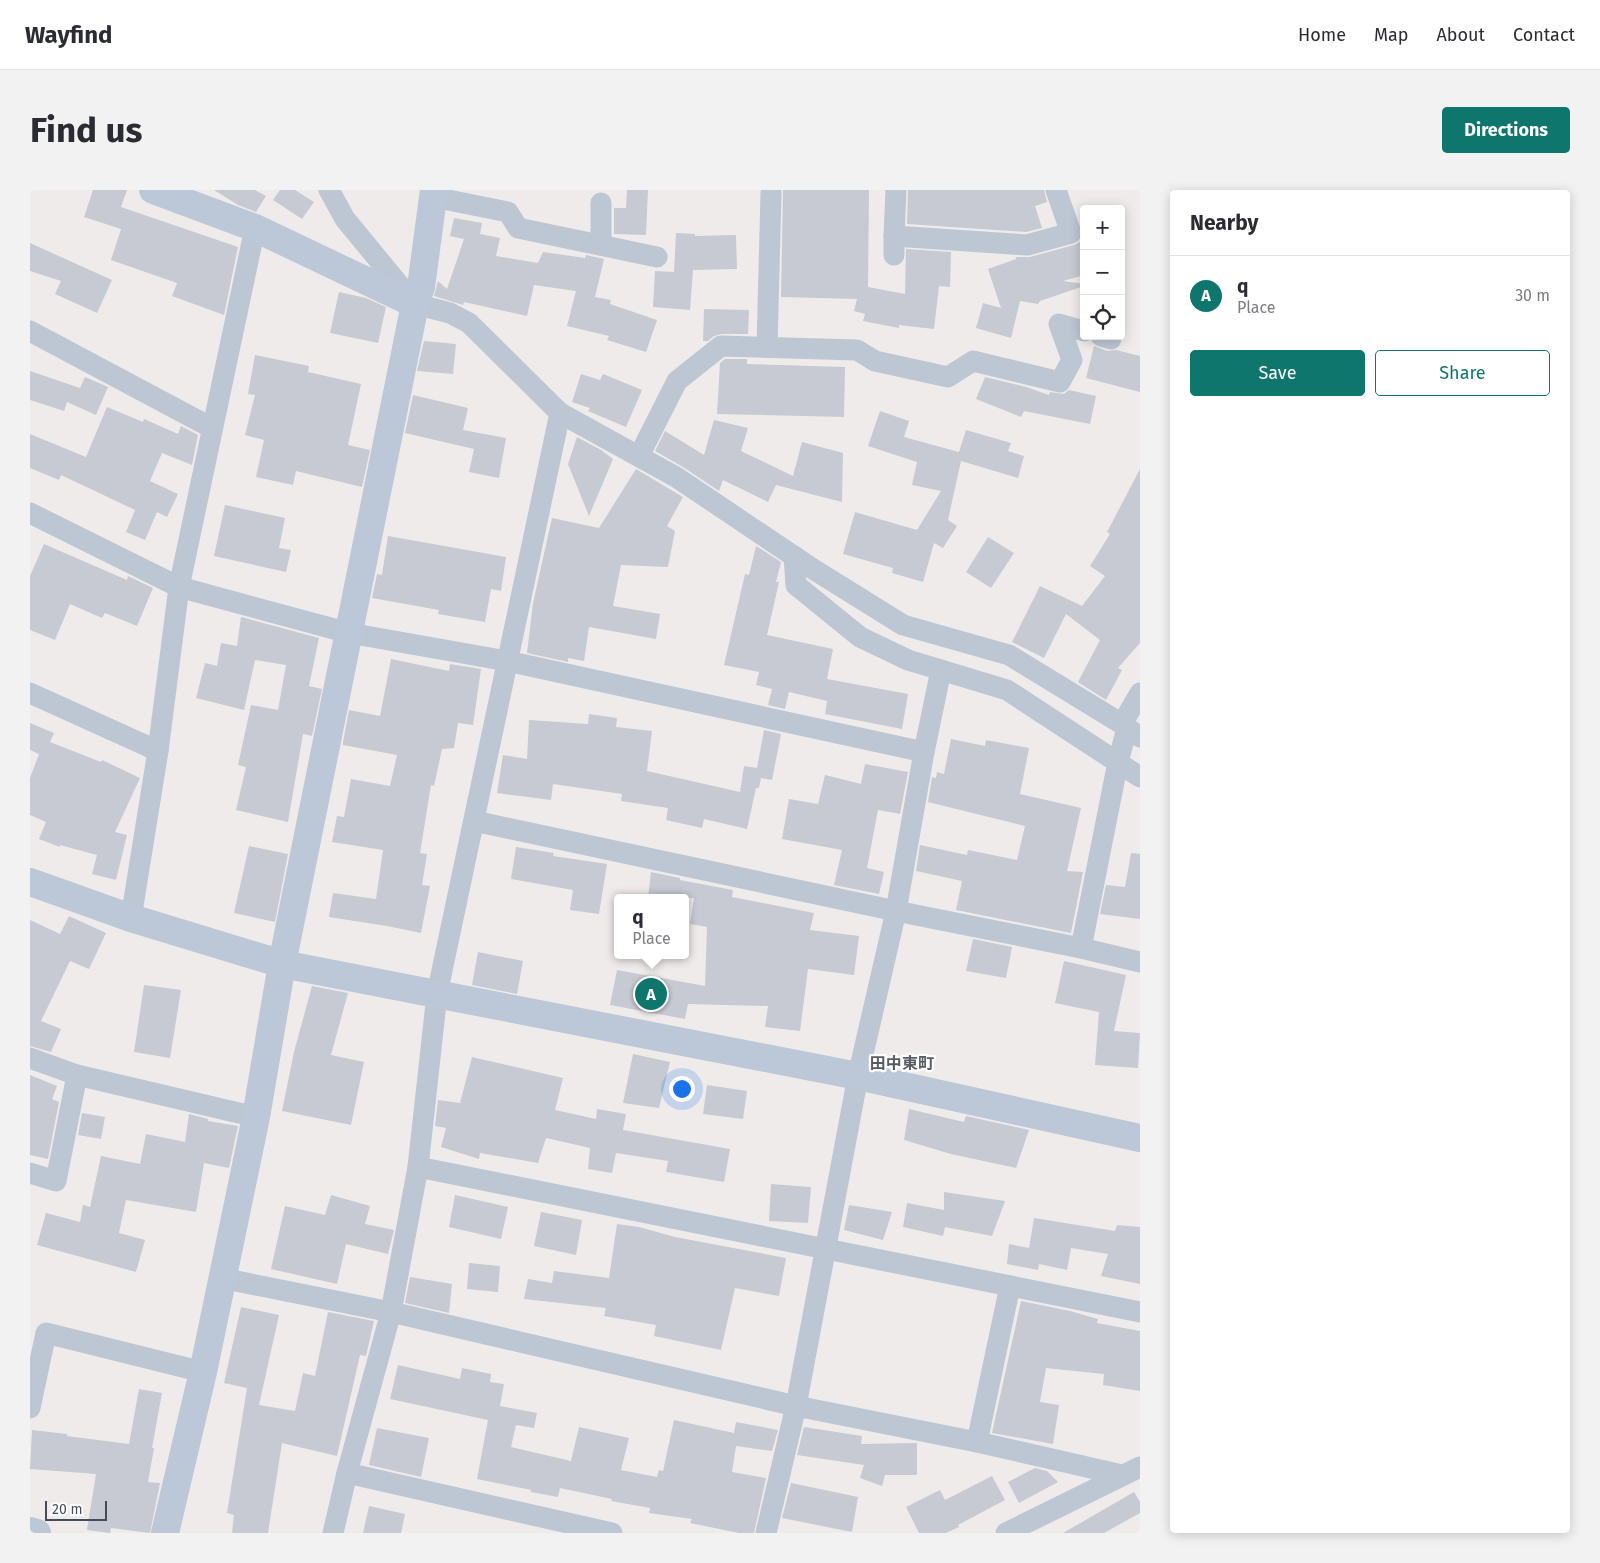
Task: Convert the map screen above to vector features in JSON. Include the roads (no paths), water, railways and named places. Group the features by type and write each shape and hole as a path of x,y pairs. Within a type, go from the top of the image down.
{"street":[{"path":"153,190 255,228 415,304 450,313 469,322 560,413 676,477 794,556 903,625 1009,655 1130,730"},
{"path":"329,190 345,219 415,304"},
{"path":"896,190 894,246 1027,245 1071,233 1056,190"},
{"path":"165,1533 203,1372 256,1117 282,964 415,304 421,287 434,193 508,212 518,228 657,257"},
{"path":"767,347 771,193"},
{"path":"601,203 601,245"},
{"path":"131,918 158,752 179,587 255,228"},
{"path":"639,456 677,381 721,346 857,350 875,361 948,377 973,361 1060,382 1072,360 1059,324 1080,330"},
{"path":"30,331 212,428"},
{"path":"333,1533 347,1473 391,1312 418,1167 438,994 560,413"},
{"path":"30,513 179,587 349,633 507,661 924,752"},
{"path":"794,556 796,585 860,638 908,660 1008,690 1140,778"},
{"path":"766,1533 796,1406 858,1076 896,911 924,752 941,670"},
{"path":"30,692 158,752"},
{"path":"1081,948 1118,762 1130,730 1140,693"},
{"path":"474,821 1140,962"},
{"path":"30,882 131,918 282,964 858,1076 1140,1138"},
{"path":"30,1058 77,1075 256,1117"},
{"path":"30,1173 56,1181 77,1075"},
{"path":"418,1167 1140,1312"},
{"path":"222,1278 391,1312 796,1406 1131,1471"},
{"path":"977,1442 1010,1286"},
{"path":"30,1408 38,1331 203,1372"},
{"path":"1006,1533 1131,1471"},
{"path":"347,1473 574,1529 612,1533"},
{"path":"30,1531 37,1533"}],"place":[{"name":"q","path":"651,994"}],"district":[{"name":"田中東町","path":"902,1063"}]}
